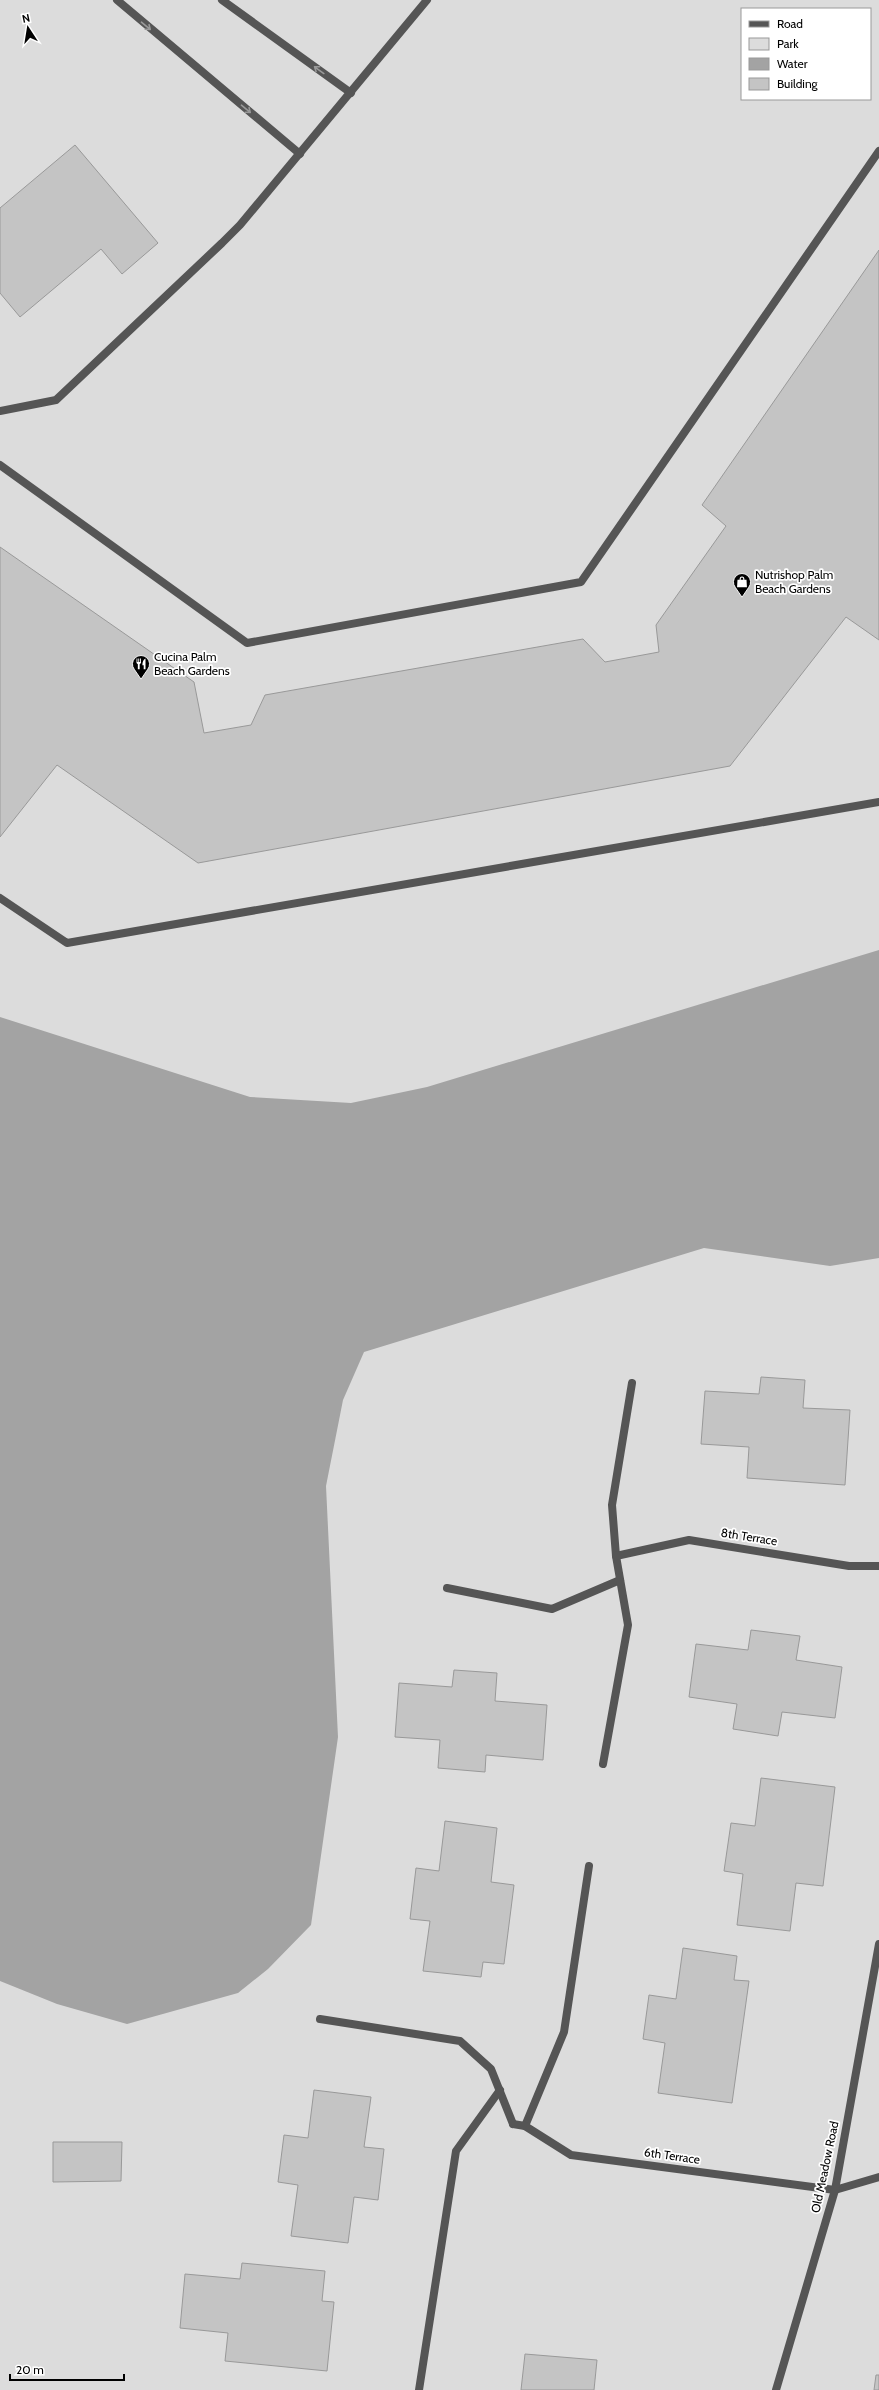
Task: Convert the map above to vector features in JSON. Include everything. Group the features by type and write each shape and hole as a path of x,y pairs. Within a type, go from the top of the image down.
{"street":[{"path":"118,0 300,154"},
{"path":"222,0 351,93"},
{"path":"0,411 56,400 240,225 427,0"},
{"path":"0,465 247,643 581,582 879,151"},
{"path":"0,898 67,943 879,802"},
{"path":"603,1764 628,1625 616,1556 612,1505 632,1383"},
{"name":"8th Terrace","path":"616,1556 689,1540 849,1566 879,1566"},
{"path":"447,1588 552,1609 620,1580"},
{"path":"526,2126 564,2032 589,1866"},
{"name":"Old Meadow Road","path":"776,2390 835,2190 879,1944"},
{"path":"320,2019 460,2041 491,2069 500,2090 456,2151 419,2390"},
{"name":"6th Terrace","path":"500,2090 513,2124 526,2126 572,2155 835,2190"},
{"path":"835,2190 879,2177"}],"green space":[{"path":"0,0 879,0 879,2390 0,2390"}],"water":[{"path":"879,950 879,1258 830,1266 704,1248 364,1352 343,1400 326,1486 338,1737 311,1925 268,1969 238,1993 127,2024 57,2004 0,1981 0,1017 250,1097 351,1103 427,1087"}],"building":[{"path":"75,145 158,243 122,274 101,249 20,317 0,293 0,208"},
{"path":"879,250 879,640 846,617 730,766 198,863 57,765 0,837 0,547 194,682 204,733 251,725 265,695 583,639 605,662 659,652 656,625 726,526 702,505"},
{"path":"761,1377 805,1380 803,1408 850,1410 845,1485 747,1478 749,1447 701,1444 705,1391 759,1394"},
{"path":"751,1630 800,1636 796,1660 842,1667 835,1718 782,1712 778,1736 733,1729 737,1704 689,1697 696,1644 748,1650"},
{"path":"454,1670 497,1673 495,1701 547,1705 543,1760 486,1755 485,1772 438,1768 440,1740 395,1737 399,1683 452,1687"},
{"path":"761,1778 835,1787 823,1886 796,1883 790,1931 737,1925 743,1874 724,1871 731,1823 755,1826"},
{"path":"445,1821 497,1828 491,1882 514,1885 504,1964 483,1962 481,1977 423,1971 430,1921 410,1919 416,1868 439,1871"},
{"path":"683,1948 737,1956 734,1980 749,1981 732,2103 658,2093 665,2043 643,2039 649,1995 676,1999"},
{"path":"314,2090 371,2097 364,2147 384,2149 378,2200 354,2197 348,2243 291,2236 298,2185 278,2182 284,2135 308,2138"},
{"path":"53,2142 122,2142 121,2181 53,2182"},
{"path":"242,2263 325,2271 322,2301 334,2302 327,2371 225,2361 228,2333 180,2328 185,2274 240,2279"},
{"path":"525,2354 597,2360 594,2390 521,2390"},
{"path":"876,2375 879,2375 879,2390 874,2390"}],"place":[{"name":"Nutrishop Palm Beach Gardens","path":"742,597"},
{"name":"Cucina Palm Beach Gardens","path":"141,679"}]}
